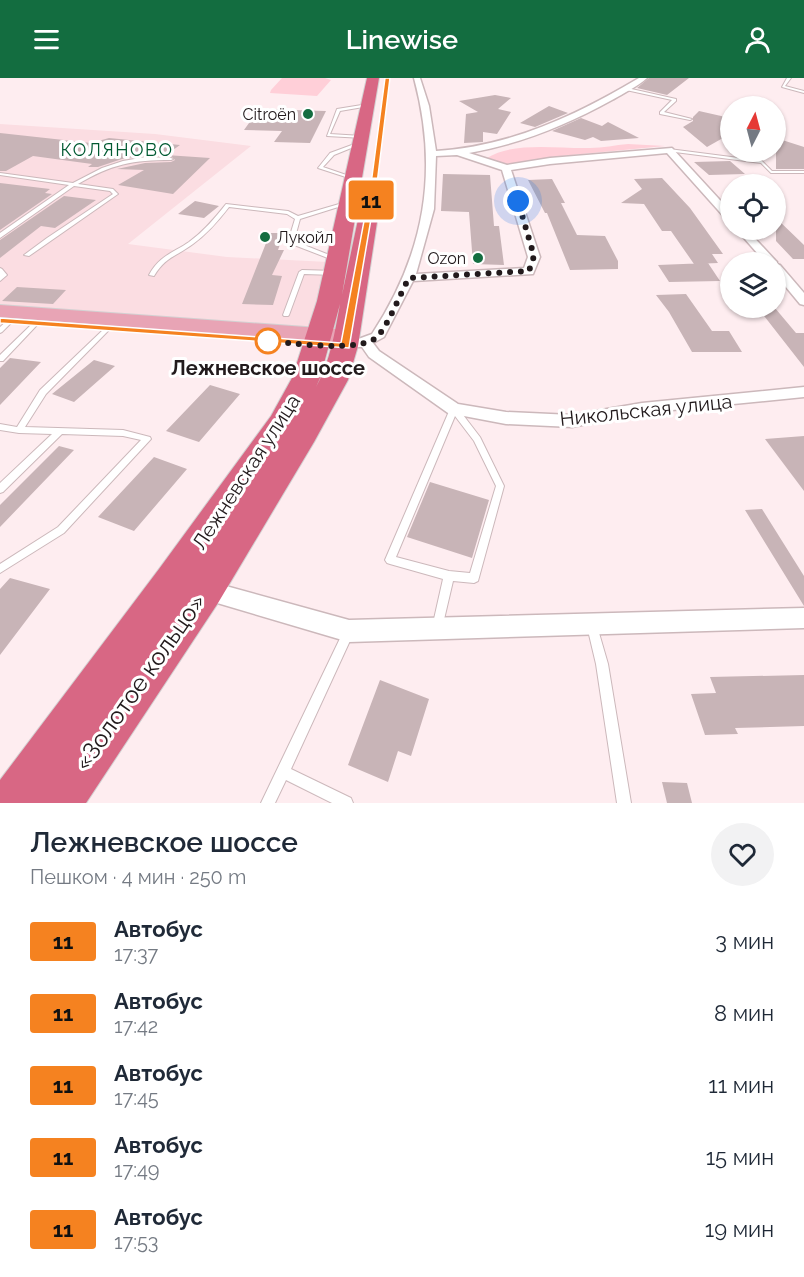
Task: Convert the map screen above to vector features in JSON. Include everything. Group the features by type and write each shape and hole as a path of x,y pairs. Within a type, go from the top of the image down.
{"highway":[{"name":"Лежневская улица","path":"367,140 368,105 373,78"},
{"name":"Лежневская улица","path":"200,578 306,378 339,341 336,266 353,179 388,78"},
{"name":"Лежневская улица","path":"200,578 303,434 334,380 339,341 375,173"},
{"name":"«Золотое кольцо»","path":"14,803 200,578"},
{"name":"«Золотое кольцо»","path":"56,803 200,578"}],"main road":[{"path":"3,321 339,341"},
{"path":"3,321 339,341"}],"street":[{"path":"432,153 460,153 548,129 586,113 644,78"},
{"path":"339,341 377,337 409,278 429,209 432,153 421,80"},
{"path":"460,153 506,168 550,161 669,150 720,206"},
{"path":"409,278 529,271 534,256 506,168"},
{"path":"751,240 762,252"},
{"path":"786,280 804,301"},
{"name":"Никольская улица","path":"339,341 374,354 454,409 506,418 572,421 642,408 804,392"},
{"path":"200,578 349,631 704,623 804,618"}],"lane":[{"path":"789,78 783,86 804,92"},
{"path":"627,89 675,100 661,113 690,119"},
{"path":"367,140 328,135 338,110 368,105"},
{"path":"353,179 320,168 332,154 367,140"},
{"path":"669,150 762,162 771,172 804,172"},
{"path":"0,236 95,172 133,160 171,159"},
{"path":"0,174 41,178 71,186 111,190 116,194 96,209 50,235 27,255"},
{"path":"152,275 156,265 211,227 228,205 288,213 298,218 349,203"},
{"path":"298,218 291,242 336,266"},
{"path":"286,315 303,272 336,266"},
{"path":"0,270 4,275 0,279"},
{"path":"0,359 36,323"},
{"path":"19,430 43,392 107,328"},
{"path":"454,409 477,439 500,486 474,578 448,576 390,560 454,409"},
{"path":"0,428 123,433 147,439 61,530 0,569"},
{"path":"0,489 60,431"},
{"path":"437,628 448,576"},
{"path":"592,626 602,664 624,803"},
{"path":"268,803 349,631"},
{"path":"283,772 346,803"}],"shaded area":[{"path":"282,78 331,80 317,96 270,93"},
{"path":"0,124 155,134 251,146 128,244 227,257 328,262 315,329 0,308"},
{"path":"628,144 665,146 551,157 507,166 487,158 510,149 595,148"}],"building":[{"path":"649,78 689,78 667,95 637,88"},
{"path":"495,95 511,98 498,109 511,112 497,134 483,132 483,142 464,143 466,114 478,112 459,101"},
{"path":"549,106 568,113 535,127 520,123"},
{"path":"259,109 326,111 310,143 274,142 282,131 244,130"},
{"path":"699,111 720,116 720,140 707,147 683,127 693,121 693,117"},
{"path":"581,118 602,126 608,122 639,138 601,141 593,137 585,140 552,131"},
{"path":"0,133 91,143 109,138 180,145 166,155 210,158 173,194 118,185 144,170 117,169 145,163 171,162 175,160 171,156 146,155 122,159 98,167 88,167 92,164 33,156 6,171 0,171"},
{"path":"786,141 804,147 804,169 776,169 776,162 786,162"},
{"path":"694,162 731,162 745,174 709,175"},
{"path":"443,174 490,175 494,226 499,226 504,265 473,264 469,212 441,211"},
{"path":"662,178 690,208 722,252 712,254 718,263 694,264 671,231 662,231 644,204 621,203 642,189 634,179"},
{"path":"552,179 565,203 561,203 577,235 605,236 618,261 618,269 570,270 547,213 528,180"},
{"path":"0,183 50,189 45,193 52,194 0,230"},
{"path":"64,196 96,200 55,228 41,226 0,258 0,240"},
{"path":"195,201 219,206 204,218 178,214"},
{"path":"786,228 804,245 804,259 793,259 776,241 786,240"},
{"path":"270,233 284,233 278,250 284,250 272,275 282,276 273,305 242,304"},
{"path":"708,263 720,281 669,282 658,265"},
{"path":"17,287 66,290 53,304 2,301"},
{"path":"686,294 712,331 729,331 742,352 692,352 669,312 656,295"},
{"path":"766,318 783,318 796,333 804,333 804,367"},
{"path":"10,358 41,362 0,405 0,368"},
{"path":"94,360 115,366 74,402 52,394"},
{"path":"210,385 240,394 199,442 166,431"},
{"path":"804,436 804,491 765,439"},
{"path":"59,446 74,450 0,527 0,505"},
{"path":"154,457 187,469 134,531 98,517"},
{"path":"430,482 489,500 472,558 407,537"},
{"path":"762,509 804,576 804,606 745,510"},
{"path":"10,578 50,589 0,655 0,589"},
{"path":"804,675 804,726 735,728 738,734 705,735 691,694 716,693 710,677"},
{"path":"380,680 429,699 411,756 398,751 388,782 348,765"},
{"path":"662,782 687,783 692,803 667,803"}],"bus line":[{"name":"11","path":"0,321 345,346 374,184 388,78"}],"place":[{"name":"Citroën","path":"308,114"},
{"name":"Лукойл","path":"265,237"},
{"name":"Ozon","path":"478,258"},
{"name":"Лежневское шоссе","path":"268,341"}],"district":[{"name":"КОЛЯНОВО","path":"117,150"}],"route":[{"path":"268,341 262,340 345,346 366,343 377,337 409,278 529,271 534,256 518,201"}]}
